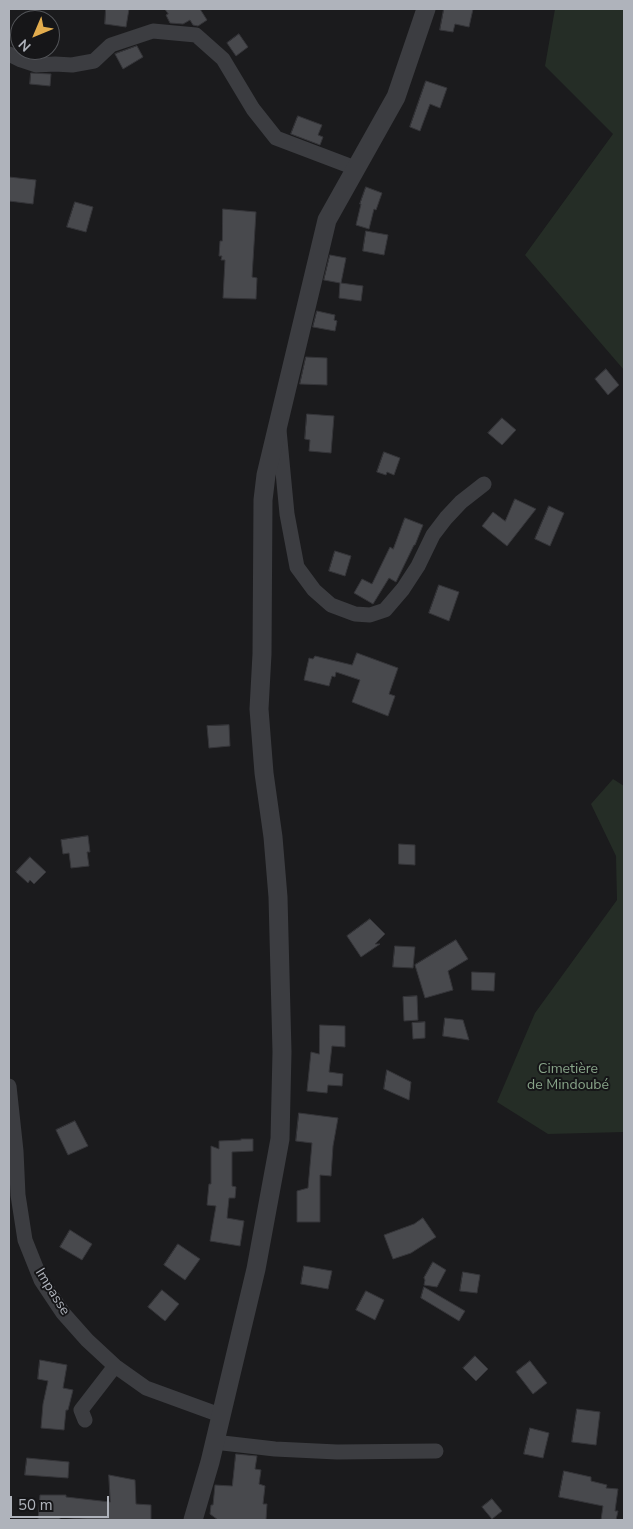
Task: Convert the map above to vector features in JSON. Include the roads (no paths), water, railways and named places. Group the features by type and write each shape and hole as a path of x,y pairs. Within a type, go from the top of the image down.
{"street":[{"path":"192,1520 210,1462 256,1268 280,1139 282,1052 278,897 259,709 262,654 263,500 266,475 326,220 396,97 426,9"},
{"path":"9,54 36,65 72,65 94,61 111,45 153,32 196,34 223,59 253,109 276,138 355,168"},
{"path":"278,424 288,514 297,567 314,590 331,605 355,614 370,615 385,610 403,589 418,566 433,535 446,518 461,502 484,484"},
{"name":"Impasse","path":"9,1086 16,1151 18,1195 25,1240 41,1280 64,1313 87,1340 115,1366 146,1388 220,1415"},
{"path":"85,1420 81,1410 115,1366"},
{"path":"214,1442 275,1449 337,1452 436,1451"}],"park label":[{"name":"Cimetière de Mindoubé","path":"568,1078"}]}
